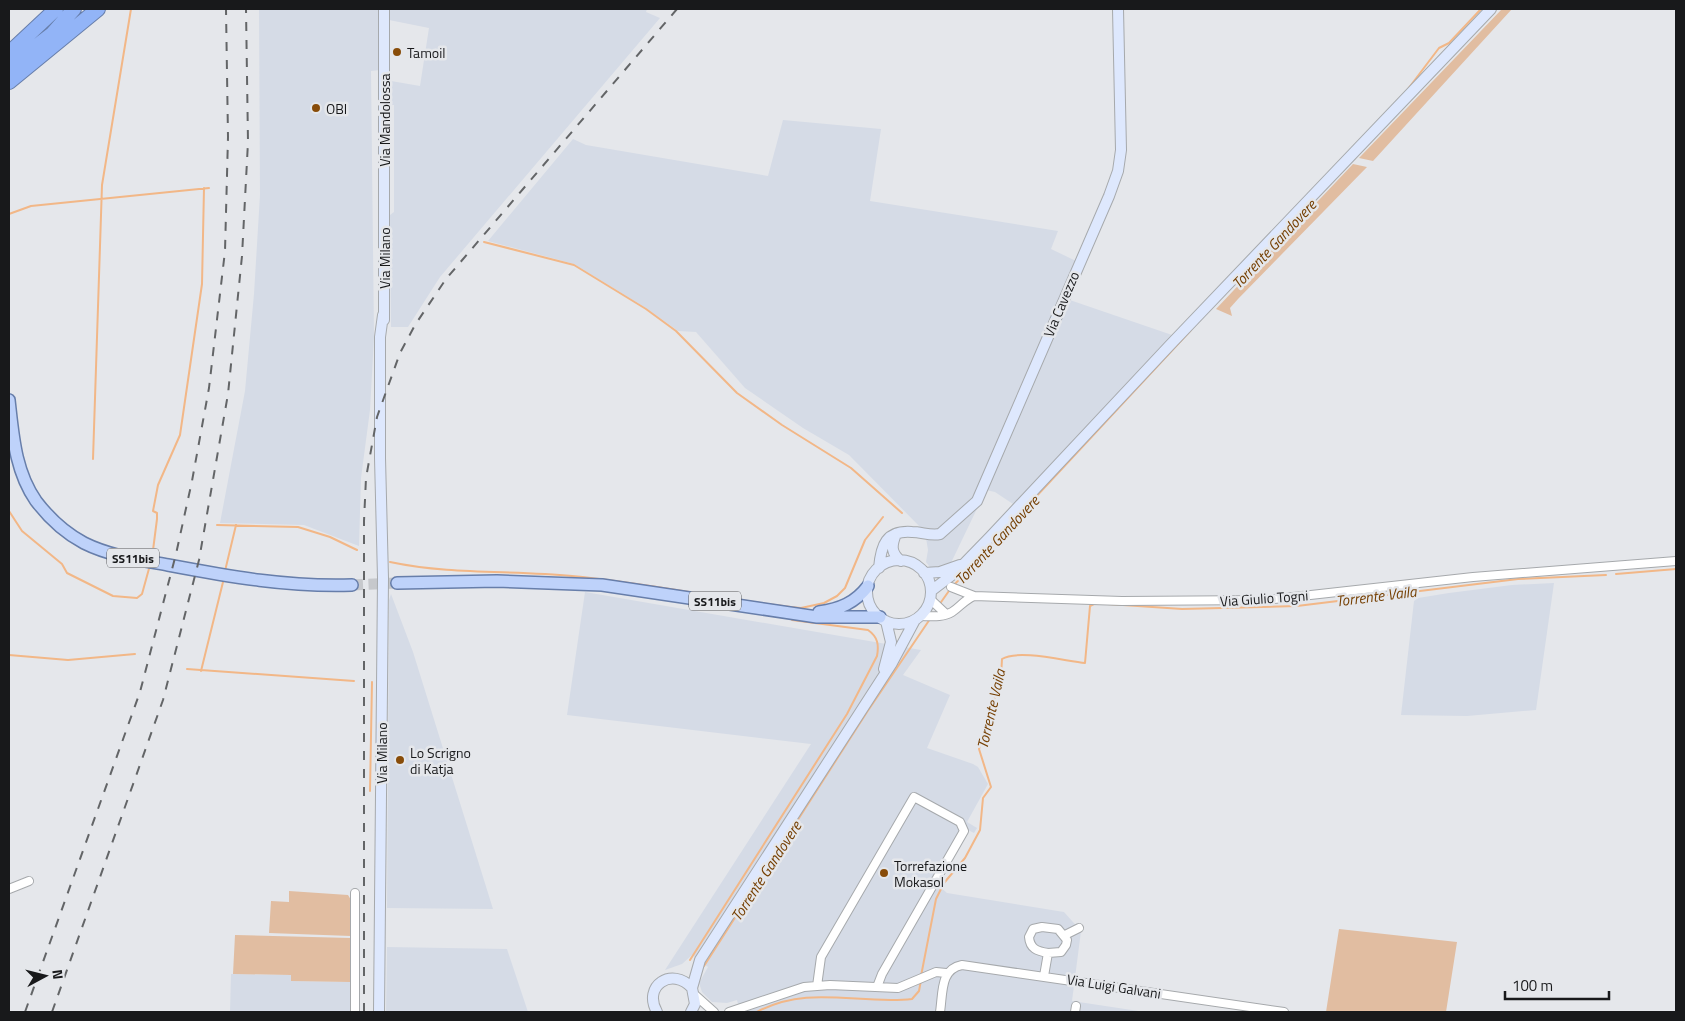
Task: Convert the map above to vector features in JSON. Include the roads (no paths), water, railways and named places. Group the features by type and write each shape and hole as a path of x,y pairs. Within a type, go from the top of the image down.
{"highway":[{"path":"9,53 56,9"},
{"path":"9,68 57,29 74,9"},
{"path":"9,82 98,9"}],"main road":[{"name":"Via Mandolossa","path":"384,9 384,201"},
{"name":"Via Cavezzo","path":"896,534 912,532 933,536 940,534 977,501 1115,183 1121,150 1118,9"},
{"path":"654,1010 652,999 658,984 683,973 700,960 880,682 931,598 1491,9"},
{"name":"Via Milano","path":"378,1012 382,493 385,458 386,336 383,315 384,201"},
{"name":"SS11bis","path":"9,400 16,454 27,485 51,518 83,542 114,554 251,581 300,586 352,585"},
{"path":"896,534 892,549 894,555 901,561"},
{"path":"880,682 891,642 883,619 869,602 868,586 879,568 882,544 896,534"},
{"path":"924,573 940,572 967,560"},
{"path":"879,568 892,561 913,564 924,573 931,598"},
{"name":"SS11bis","path":"397,583 496,581 602,585 817,617 883,619"},
{"name":"SS11bis","path":"800,613 826,611 849,604 859,598 868,586"},
{"path":"883,619 902,624 920,617"},
{"path":"691,1012 695,1004 694,992 700,960"},
{"path":"672,978 680,978 694,992"}],"street":[{"name":"Via Giulio Togni","path":"955,588 974,596 1122,600 1265,600 1473,577 1676,561"},
{"path":"920,617 952,612 964,600 974,596"},
{"path":"931,598 946,614"},
{"path":"817,986 821,957 914,797 960,822 964,831 882,974 877,987"},
{"path":"9,889 28,881"},
{"path":"355,893 355,1012"},
{"path":"1051,928 1061,931 1065,935 1067,940 1064,949 1055,954 1048,953 1039,952 1032,947 1029,937 1033,929 1051,928"},
{"path":"1065,935 1080,928"},
{"path":"1044,976 1048,953"},
{"name":"Via Luigi Galvani","path":"729,1012 781,994 817,986 877,987 906,985 936,972 946,973 951,967 962,965 1284,1012"},
{"path":"940,1012 946,973"},
{"path":"694,992 714,1012"}],"waterway":[{"path":"93,459 102,185 131,9"},
{"path":"1408,89 1439,48 1449,43 1481,9"},
{"path":"152,558 157,519 157,513 153,511 158,485 180,435 202,284 204,188"},
{"path":"9,214 31,206 209,188"},
{"path":"484,242 574,265 646,309 676,331 737,393 782,425 851,468 902,513"},
{"name":"Torrente Gandovere","path":"954,585 1191,330"},
{"path":"9,511 22,531 62,564 67,573 113,596 137,598 142,594 150,565"},
{"path":"390,562 458,571 549,574 601,579 801,608 824,603 837,596 845,588 865,540 883,517"},
{"path":"217,525 298,527 330,537 357,550"},
{"path":"225,571 236,525"},
{"name":"Torrente Vaila","path":"1616,574 1676,569"},
{"name":"Torrente Vaila","path":"1108,604 1182,609 1297,606 1518,579 1606,575"},
{"path":"201,671 224,578"},
{"name":"Torrente Gandovere","path":"939,605 951,588"},
{"name":"Torrente Vaila","path":"921,976 936,899 944,883 965,858 980,830 983,798 991,787 979,749 1001,677 1002,659 1009,656 1030,655 1085,663 1090,606 1096,603"},
{"name":"Torrente Gandovere","path":"704,966 867,712 930,619"},
{"path":"690,960 847,714 877,656 877,642 874,635 868,630 792,620"},
{"path":"9,655 68,660 135,654"},
{"path":"187,669 354,681"},
{"path":"370,791 372,682"},
{"name":"Torrente Vaila","path":"757,1012 776,1004 814,997 873,1000 912,999 919,991 921,980"}],"tunnel":[{"path":"352,585 397,583"}],"railway":[{"path":"25,1012 140,692 176,554 192,481 209,388 225,251 228,137 226,9"},
{"path":"52,1012 163,700 199,560 228,394 242,256 248,142 246,9"},
{"path":"364,1012 364,521 366,478 377,417 400,353 415,325 446,279 677,9"}],"place":[{"name":"Tamoil","path":"397,52"},
{"name":"OBI","path":"316,108"},
{"name":"Lo Scrigno di Katja","path":"400,760"},
{"name":"Torrefazione Mokasol","path":"884,873"}]}
